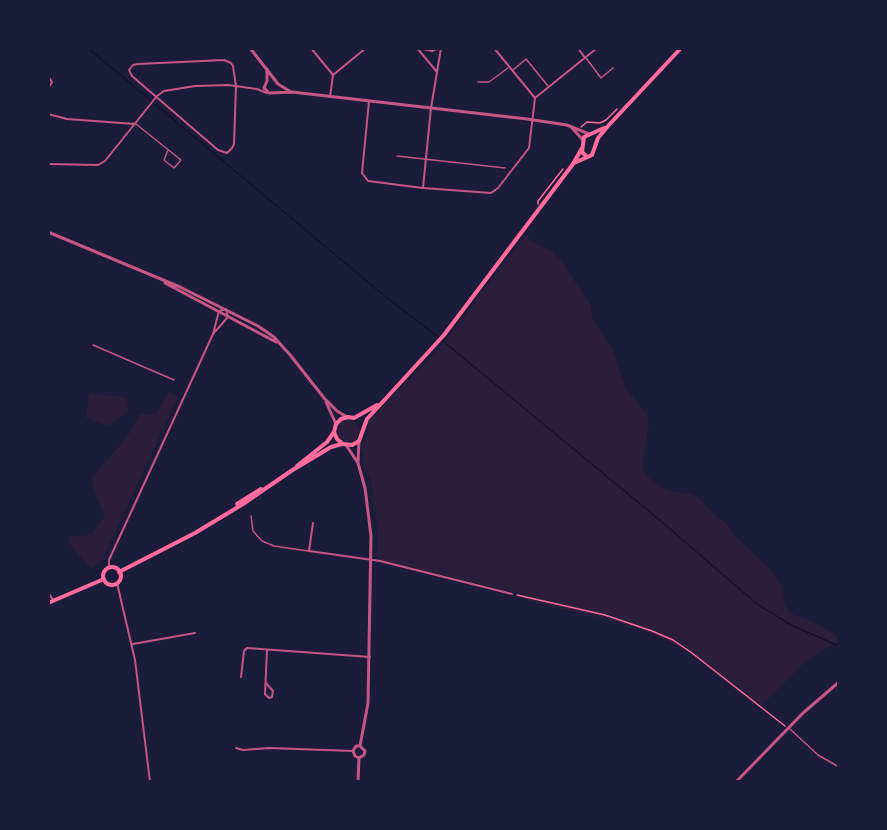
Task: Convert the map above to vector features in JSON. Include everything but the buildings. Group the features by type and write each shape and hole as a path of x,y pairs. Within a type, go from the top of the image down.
{"main road":[{"path":"573,164 593,154 596,143 608,126 681,48"},
{"path":"587,157 582,152 585,136 608,126"},
{"path":"590,134 596,143"},
{"path":"119,572 195,533 331,447 352,445 359,441 367,418 438,343 573,164 582,148"},
{"path":"354,418 382,401"},
{"path":"291,471 327,442 341,419 354,418 359,421 363,429"},
{"path":"334,432 337,439 345,445"},
{"path":"109,568 116,568 119,572 121,578 117,583 108,584 104,579 105,572 109,568"},
{"path":"48,603 104,579"}],"street":[{"path":"250,48 277,82 292,92"},
{"path":"311,48 333,75"},
{"path":"330,97 333,75 366,48"},
{"path":"417,48 432,51 440,48"},
{"path":"417,48 436,72"},
{"path":"423,189 440,48"},
{"path":"369,101 362,173 368,181 423,189 487,194 495,191 529,148 535,98 494,48"},
{"path":"578,48 585,58"},
{"path":"535,98 597,48"},
{"path":"228,60 233,66 236,86 234,144 227,153 218,150 129,74 129,70 133,65 228,60"},
{"path":"257,89 264,86 267,81 267,69"},
{"path":"48,76 52,82 48,89"},
{"path":"267,81 277,82"},
{"path":"275,92 277,82"},
{"path":"48,164 98,165 105,161 157,96 171,89 195,86 236,86 267,93 292,92 533,119 571,126 590,134"},
{"path":"264,86 267,93"},
{"path":"48,114 67,119 135,124"},
{"path":"571,126 583,140"},
{"path":"48,232 180,287 265,331 301,367 324,398 337,411 348,417"},
{"path":"156,278 226,314 281,346"},
{"path":"219,311 226,309"},
{"path":"109,568 109,560 213,334 226,314 226,309"},
{"path":"213,334 219,311"},
{"path":"324,398 336,424"},
{"path":"359,441 358,463 370,516 370,657 368,703 360,746"},
{"path":"345,445 358,463"},
{"path":"313,523 309,552 370,559 512,594"},
{"path":"117,583 133,644 150,782"},
{"path":"48,592 53,600"},
{"path":"133,644 195,633"},
{"path":"241,677 244,651 247,648 370,657"},
{"path":"266,683 267,650"},
{"path":"736,782 788,728 839,682"},
{"path":"353,751 355,747 360,746"},
{"path":"358,782 359,758 365,753 363,747 360,746"},
{"path":"236,748 243,750 269,748 353,751"},
{"path":"353,751 359,758"}],"lane":[{"path":"585,58 601,78 613,68"},
{"path":"512,71 526,59 549,87"},
{"path":"478,82 489,82 509,67"},
{"path":"135,124 181,160 174,168 164,160 168,150"},
{"path":"397,156 506,168"},
{"path":"93,345 174,380"},
{"path":"251,516 253,531 262,541 274,546 309,552"},
{"path":"788,728 818,755 839,767"}],"path":[{"path":"581,127 588,122 600,123 606,120 621,105"},
{"path":"539,208 538,201 566,165"},
{"path":"512,594 605,615 673,640 788,728"}],"shaded area":[{"path":"526,234 530,240 552,252 561,261 591,306 592,318 613,350 625,387 646,413 649,424 643,462 644,472 664,489 697,496 773,572 781,586 789,613 816,623 839,637 839,647 833,645 808,659 759,708 683,649 651,633 610,620 524,600 526,595 377,560 377,527 371,480 364,471 362,446 367,435 369,420 438,350"},
{"path":"169,392 178,397 102,561 91,569 68,542 70,536 91,535 105,515 91,479 127,437 140,414 155,415"},
{"path":"89,394 126,397 129,411 108,426 86,418"},
{"path":"349,420 357,423 360,431 357,439 349,442 341,439 338,431 341,423"}],"waterway":[{"path":"88,48 381,293 438,337 662,522 757,604 791,625 839,646"}]}
